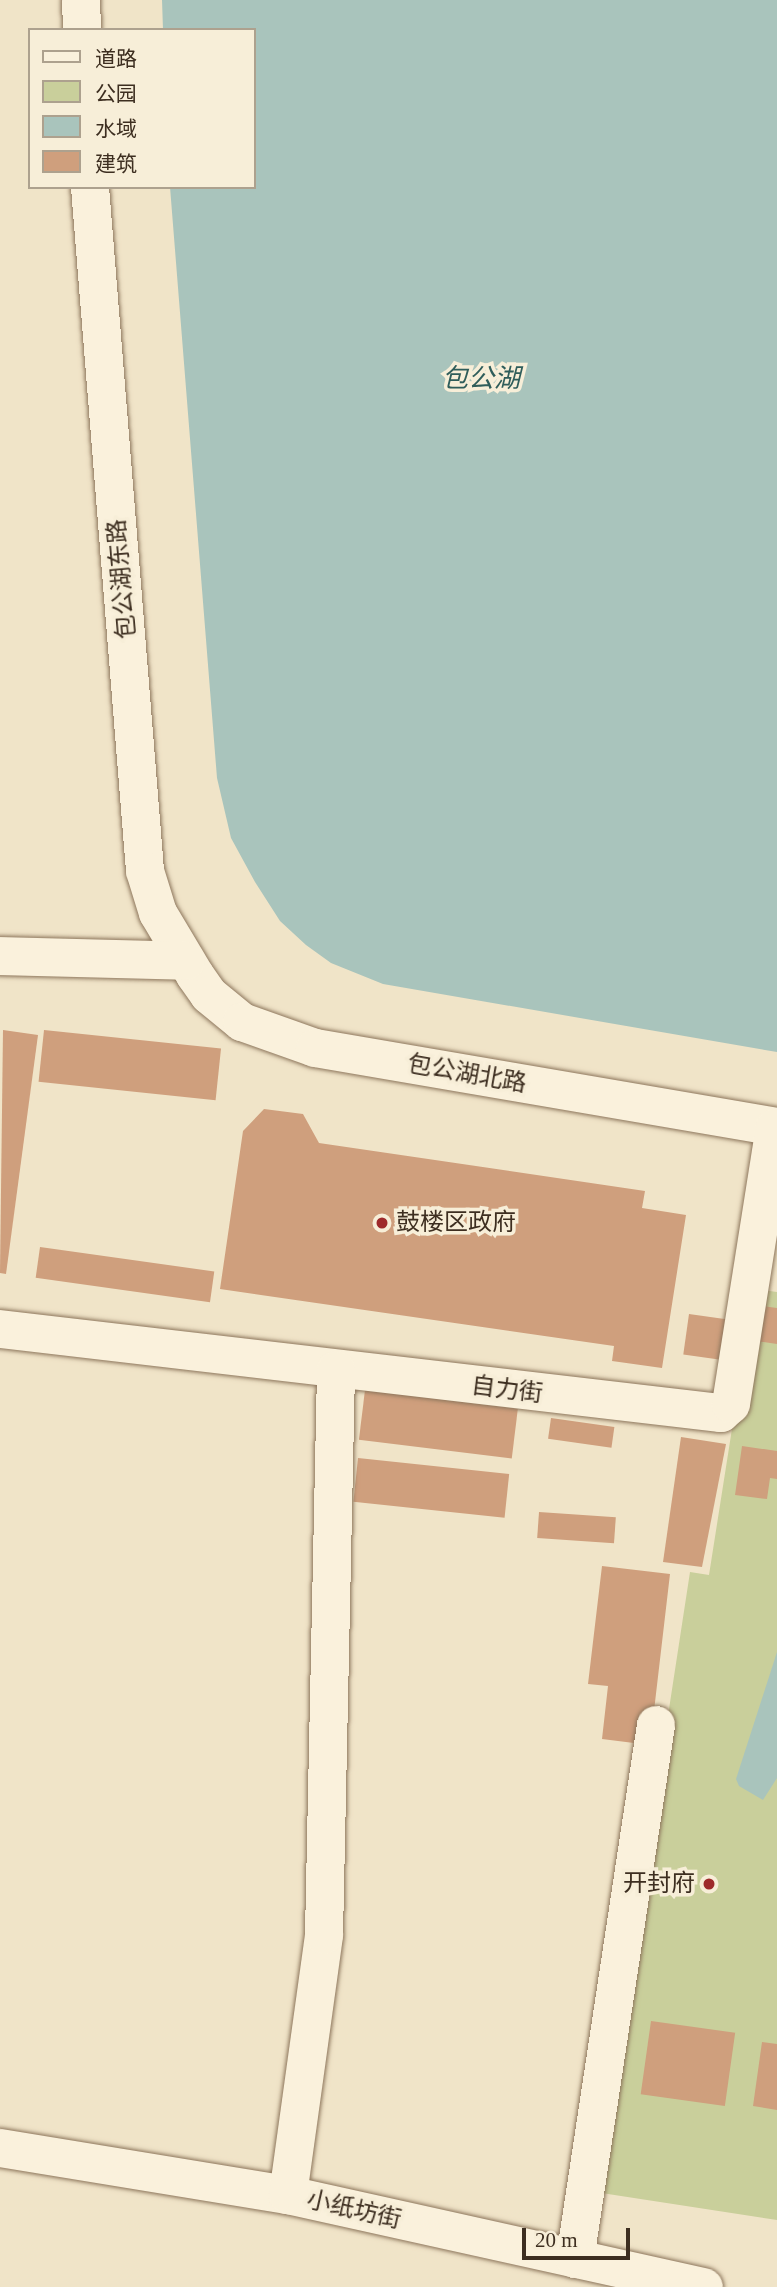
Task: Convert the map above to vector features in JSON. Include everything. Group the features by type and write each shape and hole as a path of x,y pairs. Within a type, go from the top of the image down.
{"street":[{"path":"81,0 82,28"},
{"name":"包公湖东路","path":"90,189 145,871 158,913 186,961"},
{"path":"0,956 186,961"},
{"name":"包公湖北路","path":"186,961 209,995 242,1022 315,1048 776,1127"},
{"name":"自力街","path":"0,1329 720,1413 731,1404 776,1127"},
{"path":"288,2195 324,1935 336,1370"},
{"path":"575,2259 656,1725"},
{"name":"小纸坊街","path":"0,2148 288,2195 704,2287"}],"green space":[{"name":"开封府","path":"754,1289 777,1292 777,2220 595,2192 690,1572 709,1575"}],"water":[{"name":"包公湖","path":"162,0 777,0 777,1052 383,984 331,963 306,945 280,921 255,882 231,838 217,778 170,189 256,189 256,28 163,28"},
{"path":"777,1652 777,1778 763,1800 739,1786 736,1779"}],"building":[{"path":"3,1030 38,1035 6,1274 0,1273"},
{"path":"44,1030 221,1049 216,1100 39,1082"},
{"path":"264,1109 303,1114 319,1143 645,1191 642,1208 686,1215 662,1368 612,1361 614,1346 220,1289 243,1131"},
{"path":"40,1247 214,1271 210,1302 36,1278"},
{"path":"762,1306 777,1308 777,1344 756,1341"},
{"path":"689,1314 740,1321 735,1362 683,1355"},
{"path":"365,1390 518,1409 512,1458 359,1440"},
{"path":"551,1418 614,1427 611,1448 548,1439"},
{"path":"681,1437 726,1444 702,1567 663,1562"},
{"path":"742,1446 777,1451 777,1479 770,1478 767,1499 735,1495"},
{"path":"358,1458 509,1474 505,1518 353,1502"},
{"path":"539,1512 616,1517 614,1543 537,1538"},
{"path":"602,1566 670,1574 650,1745 602,1739 608,1686 588,1684"},
{"path":"651,2021 735,2033 725,2106 641,2094"},
{"path":"762,2042 777,2044 777,2110 753,2106"}],"place":[{"name":"鼓楼区政府","path":"382,1223"},
{"name":"开封府","path":"709,1884"}]}
